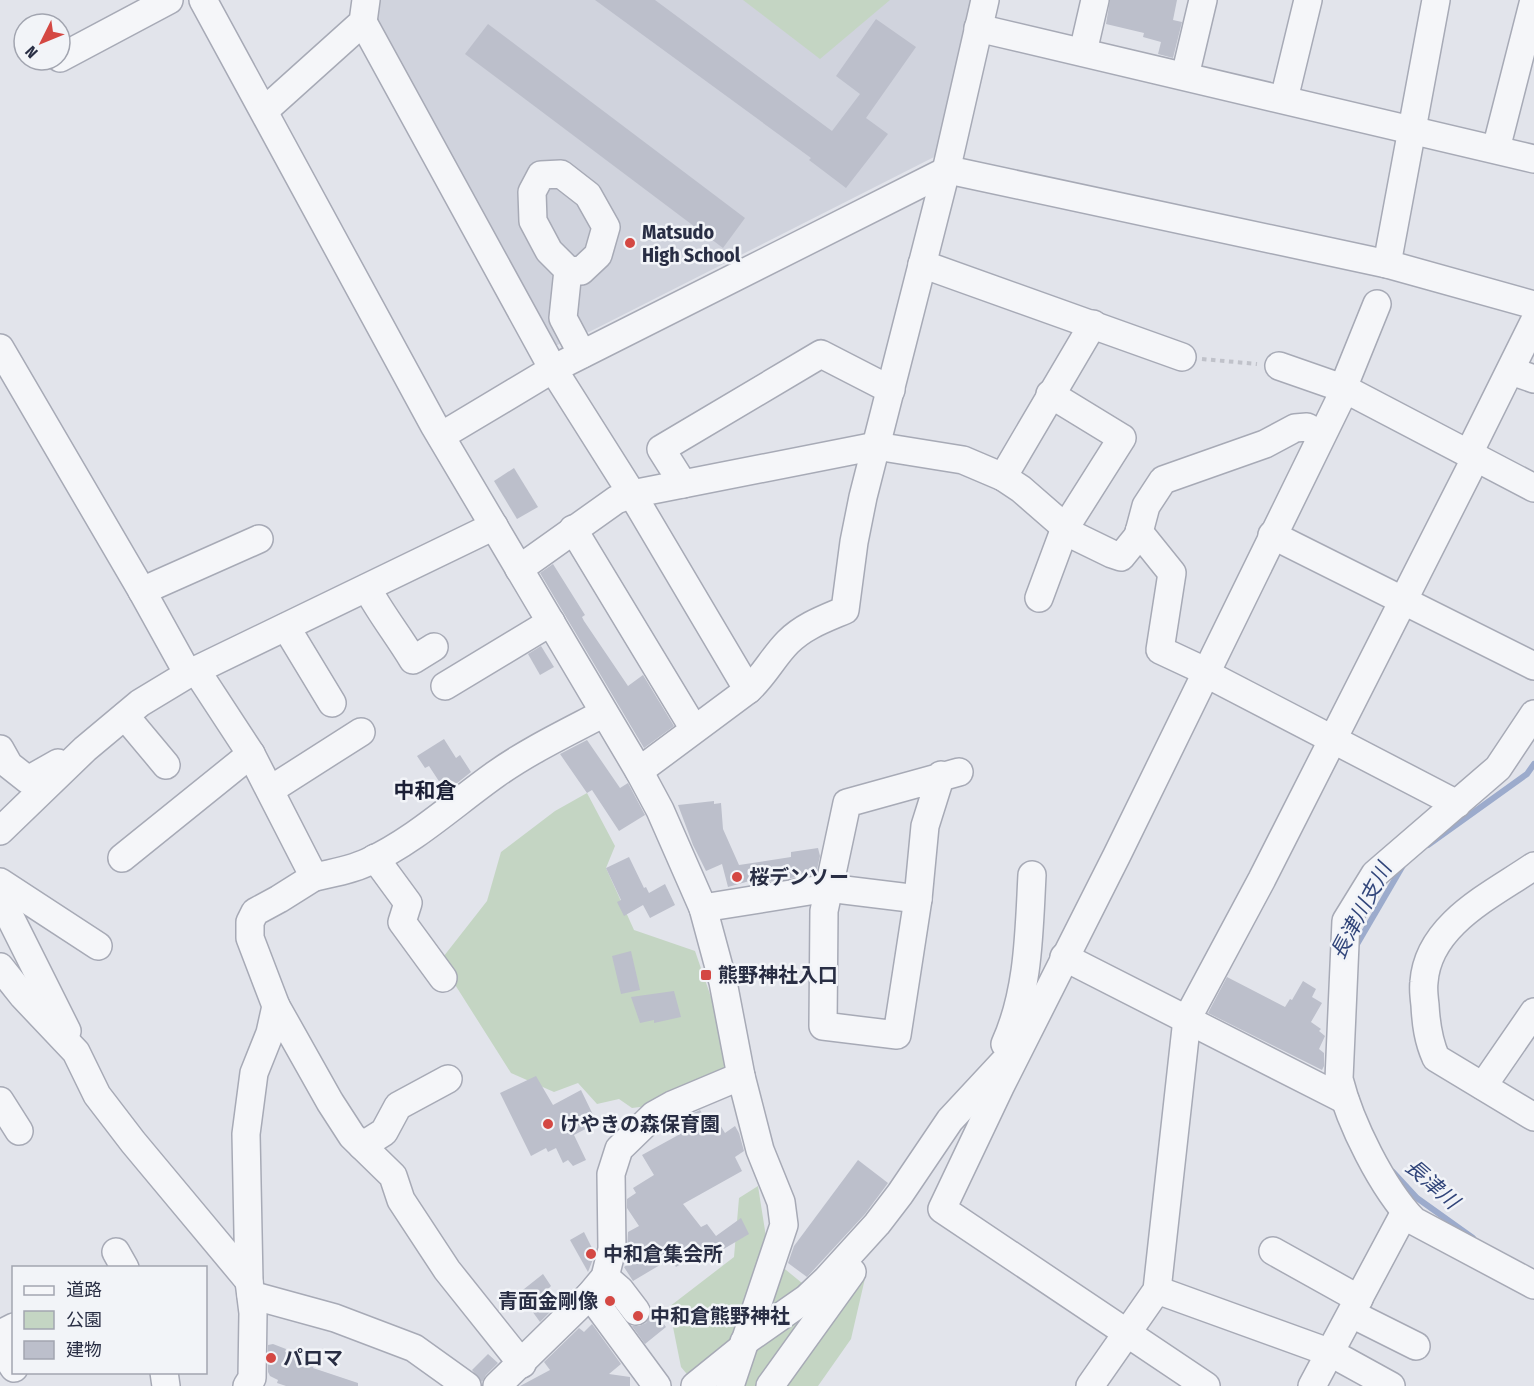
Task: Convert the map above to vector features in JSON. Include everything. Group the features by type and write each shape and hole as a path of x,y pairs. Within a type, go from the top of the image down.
{"street":[{"path":"72,51 169,0"},
{"path":"203,0 441,436 639,771 660,810 702,908 723,982 741,1076 760,1150 781,1202 784,1225 730,1386"},
{"path":"639,771 748,690 760,679 787,643 809,625 845,610 854,542 946,171 984,0"},
{"path":"1083,52 1095,0"},
{"path":"1185,76 1203,0"},
{"path":"1284,99 1308,0"},
{"path":"1387,264 1436,0"},
{"path":"1496,149 1534,0"},
{"path":"264,111 365,11 553,369 632,494 748,690"},
{"path":"978,28 1534,159"},
{"path":"441,436 553,369 946,171 1161,214 1387,264 1534,305"},
{"path":"922,264 1182,357"},
{"path":"568,270 563,318 582,354"},
{"path":"1206,1386 942,1209 1344,388 1377,304"},
{"path":"1090,1386 1157,1290 1187,1019 1333,740 1472,455 1522,375 1534,322"},
{"path":"1003,477 1093,324"},
{"path":"0,348 192,672 251,754 314,877"},
{"path":"683,484 661,449 821,354 891,390"},
{"path":"1279,366 1344,388 1534,488"},
{"path":"1039,598 1065,528 1122,438 1050,394"},
{"path":"519,569 616,500 632,494 876,446 963,460 1003,477 1021,489 1075,536 1121,557 1138,537 1146,506 1163,480 1266,444 1295,428 1307,428 1321,435"},
{"path":"0,831 86,749 140,703 192,672 494,526"},
{"path":"573,529 694,729"},
{"path":"1139,532 1172,573 1160,650 1457,804"},
{"path":"1272,535 1534,666"},
{"path":"142,591 260,539"},
{"path":"367,588 382,617 393,626 413,660 434,647"},
{"path":"445,686 551,622"},
{"path":"286,627 332,703"},
{"path":"522,1364 447,1270 401,1200 393,1176 352,1136 330,1102 276,1006 250,938 250,922 255,912 314,877 341,872 375,858 454,807 496,774 537,748 604,713"},
{"path":"1534,714 1498,768 1375,874 1346,921 1340,1079 1357,1131 1388,1187 1405,1212 1414,1221 1534,1285"},
{"path":"125,716 166,765"},
{"path":"270,790 362,732"},
{"path":"0,748 9,765 28,780 86,749"},
{"path":"122,858 251,754"},
{"path":"950,774 925,826 918,899 897,1035 823,1026 824,911 828,888 847,803 950,774"},
{"path":"375,858 408,903 402,922 443,978"},
{"path":"1534,866 1467,910 1450,927 1437,943 1430,957 1424,981 1429,1042 1436,1058 1534,1117"},
{"path":"992,1075 1014,1023 1028,954 1032,874"},
{"path":"0,882 98,946"},
{"path":"702,908 828,888 918,899"},
{"path":"0,892 98,1095 250,1288 414,1348 467,1386"},
{"path":"1064,957 1345,1100"},
{"path":"0,967 23,996 76,1052"},
{"path":"254,1383 254,1312 250,1288 246,1134 254,1073 270,1033 276,1006"},
{"path":"1483,1086 1534,1012"},
{"path":"695,1386 743,1345 807,1298 826,1280 892,1204 950,1120 1022,1043"},
{"path":"497,1386 522,1364 598,1286 612,1249 611,1174 619,1149 654,1116 741,1076"},
{"path":"362,1146 384,1132 398,1106 448,1079"},
{"path":"770,1386 875,1239 892,1204"},
{"path":"1312,1386 1405,1212"},
{"path":"1272,1251 1416,1346"},
{"path":"598,1286 620,1290 636,1311"},
{"path":"598,1286 657,1386"},
{"path":"1157,1290 1331,1353 1391,1386"},
{"path":"0,1346 12,1365"}],"path":[{"path":"1182,357 1279,366"}],"shaded area":[{"name":"Matsudo High School","path":"377,0 976,0 940,154 589,332 583,331 552,348 374,23"}],"green space":[{"path":"743,0 890,0 820,59"},
{"path":"587,793 615,846 606,868 634,930 695,951 729,1049 729,1074 656,1105 632,1108 619,1099 597,1104 578,1083 554,1092 511,1073 440,961 487,901 501,852 555,811"},
{"path":"758,1186 769,1256 819,1297 859,1262 866,1274 851,1339 818,1386 697,1386 681,1367 669,1307 734,1257 739,1198"}],"building":[{"path":"595,0 655,0 832,131 860,94 836,76 876,19 916,47 866,118 888,134 846,188 809,160 811,158"},
{"path":"1110,0 1177,0 1173,20 1182,22 1173,58 1158,54 1161,42 1143,37 1144,33 1106,24"},
{"path":"488,24 745,218 723,248 465,54"},
{"path":"514,468 538,507 517,519 494,481"},
{"path":"553,564 585,615 582,617 584,621 628,686 643,675 674,726 644,748 540,573"},
{"path":"541,646 554,667 540,675 528,654"},
{"path":"444,739 456,758 460,755 471,772 446,792 429,766 425,768 417,756"},
{"path":"587,740 620,788 628,783 645,815 619,831 592,790 587,793 560,754"},
{"path":"714,801 714,804 721,803 723,829 739,865 791,857 791,852 818,848 820,856 816,874 754,884 753,880 728,887 722,864 706,871 693,845 678,805"},
{"path":"629,857 644,888 646,887 649,893 665,884 675,905 650,918 643,905 624,916 617,902 621,900 606,868"},
{"path":"631,951 640,990 621,994 612,956"},
{"path":"1227,977 1285,1007 1303,981 1316,989 1312,997 1322,1003 1311,1022 1321,1029 1319,1031 1325,1036 1319,1049 1324,1053 1322,1070 1208,1013"},
{"path":"674,991 681,1017 654,1023 654,1020 640,1023 631,997"},
{"path":"536,1076 553,1105 581,1090 597,1123 574,1135 586,1160 573,1166 568,1160 563,1163 556,1148 548,1152 546,1148 531,1156 500,1093"},
{"path":"700,1110 706,1119 714,1115 725,1133 735,1126 744,1151 735,1157 742,1171 683,1204 701,1227 707,1224 716,1236 741,1218 749,1234 705,1260 700,1252 676,1267 670,1259 633,1281 624,1267 634,1261 627,1251 628,1232 639,1226 627,1208 627,1199 636,1193 633,1188 654,1175 642,1155 682,1133 676,1121"},
{"path":"858,1160 888,1183 865,1214 807,1277 788,1263 794,1246"},
{"path":"584,1232 595,1254 588,1272 570,1240"},
{"path":"543,1274 551,1286 548,1289 559,1303 540,1322 519,1293"},
{"path":"653,1310 666,1327 645,1344 632,1326 646,1323"},
{"path":"592,1324 621,1364 609,1374 630,1377 630,1386 520,1386 550,1370 544,1362 579,1328 584,1332"},
{"path":"273,1344 286,1349 285,1352 315,1363 313,1368 358,1383 358,1386 286,1386 277,1383 278,1380 270,1376 268,1372 268,1345"},
{"path":"488,1354 498,1363 482,1382 472,1370"}],"waterway":[{"name":"長津川支川","path":"1428,845 1527,774 1534,764"},
{"name":"長津川支川","path":"1356,946 1405,862"},
{"name":"長津川","path":"1393,1172 1417,1198 1473,1238"}],"place":[{"name":"Matsudo High School","path":"630,243"},
{"name":"桜デンソー","path":"737,877"},
{"name":"熊野神社入口","path":"706,975"},
{"name":"けやきの森保育園","path":"548,1124"},
{"name":"中和倉集会所","path":"591,1254"},
{"name":"青面金剛像","path":"610,1301"},
{"name":"中和倉熊野神社","path":"638,1316"},
{"name":"パロマ","path":"271,1358"}],"district":[{"name":"中和倉","path":"425,791"}]}
